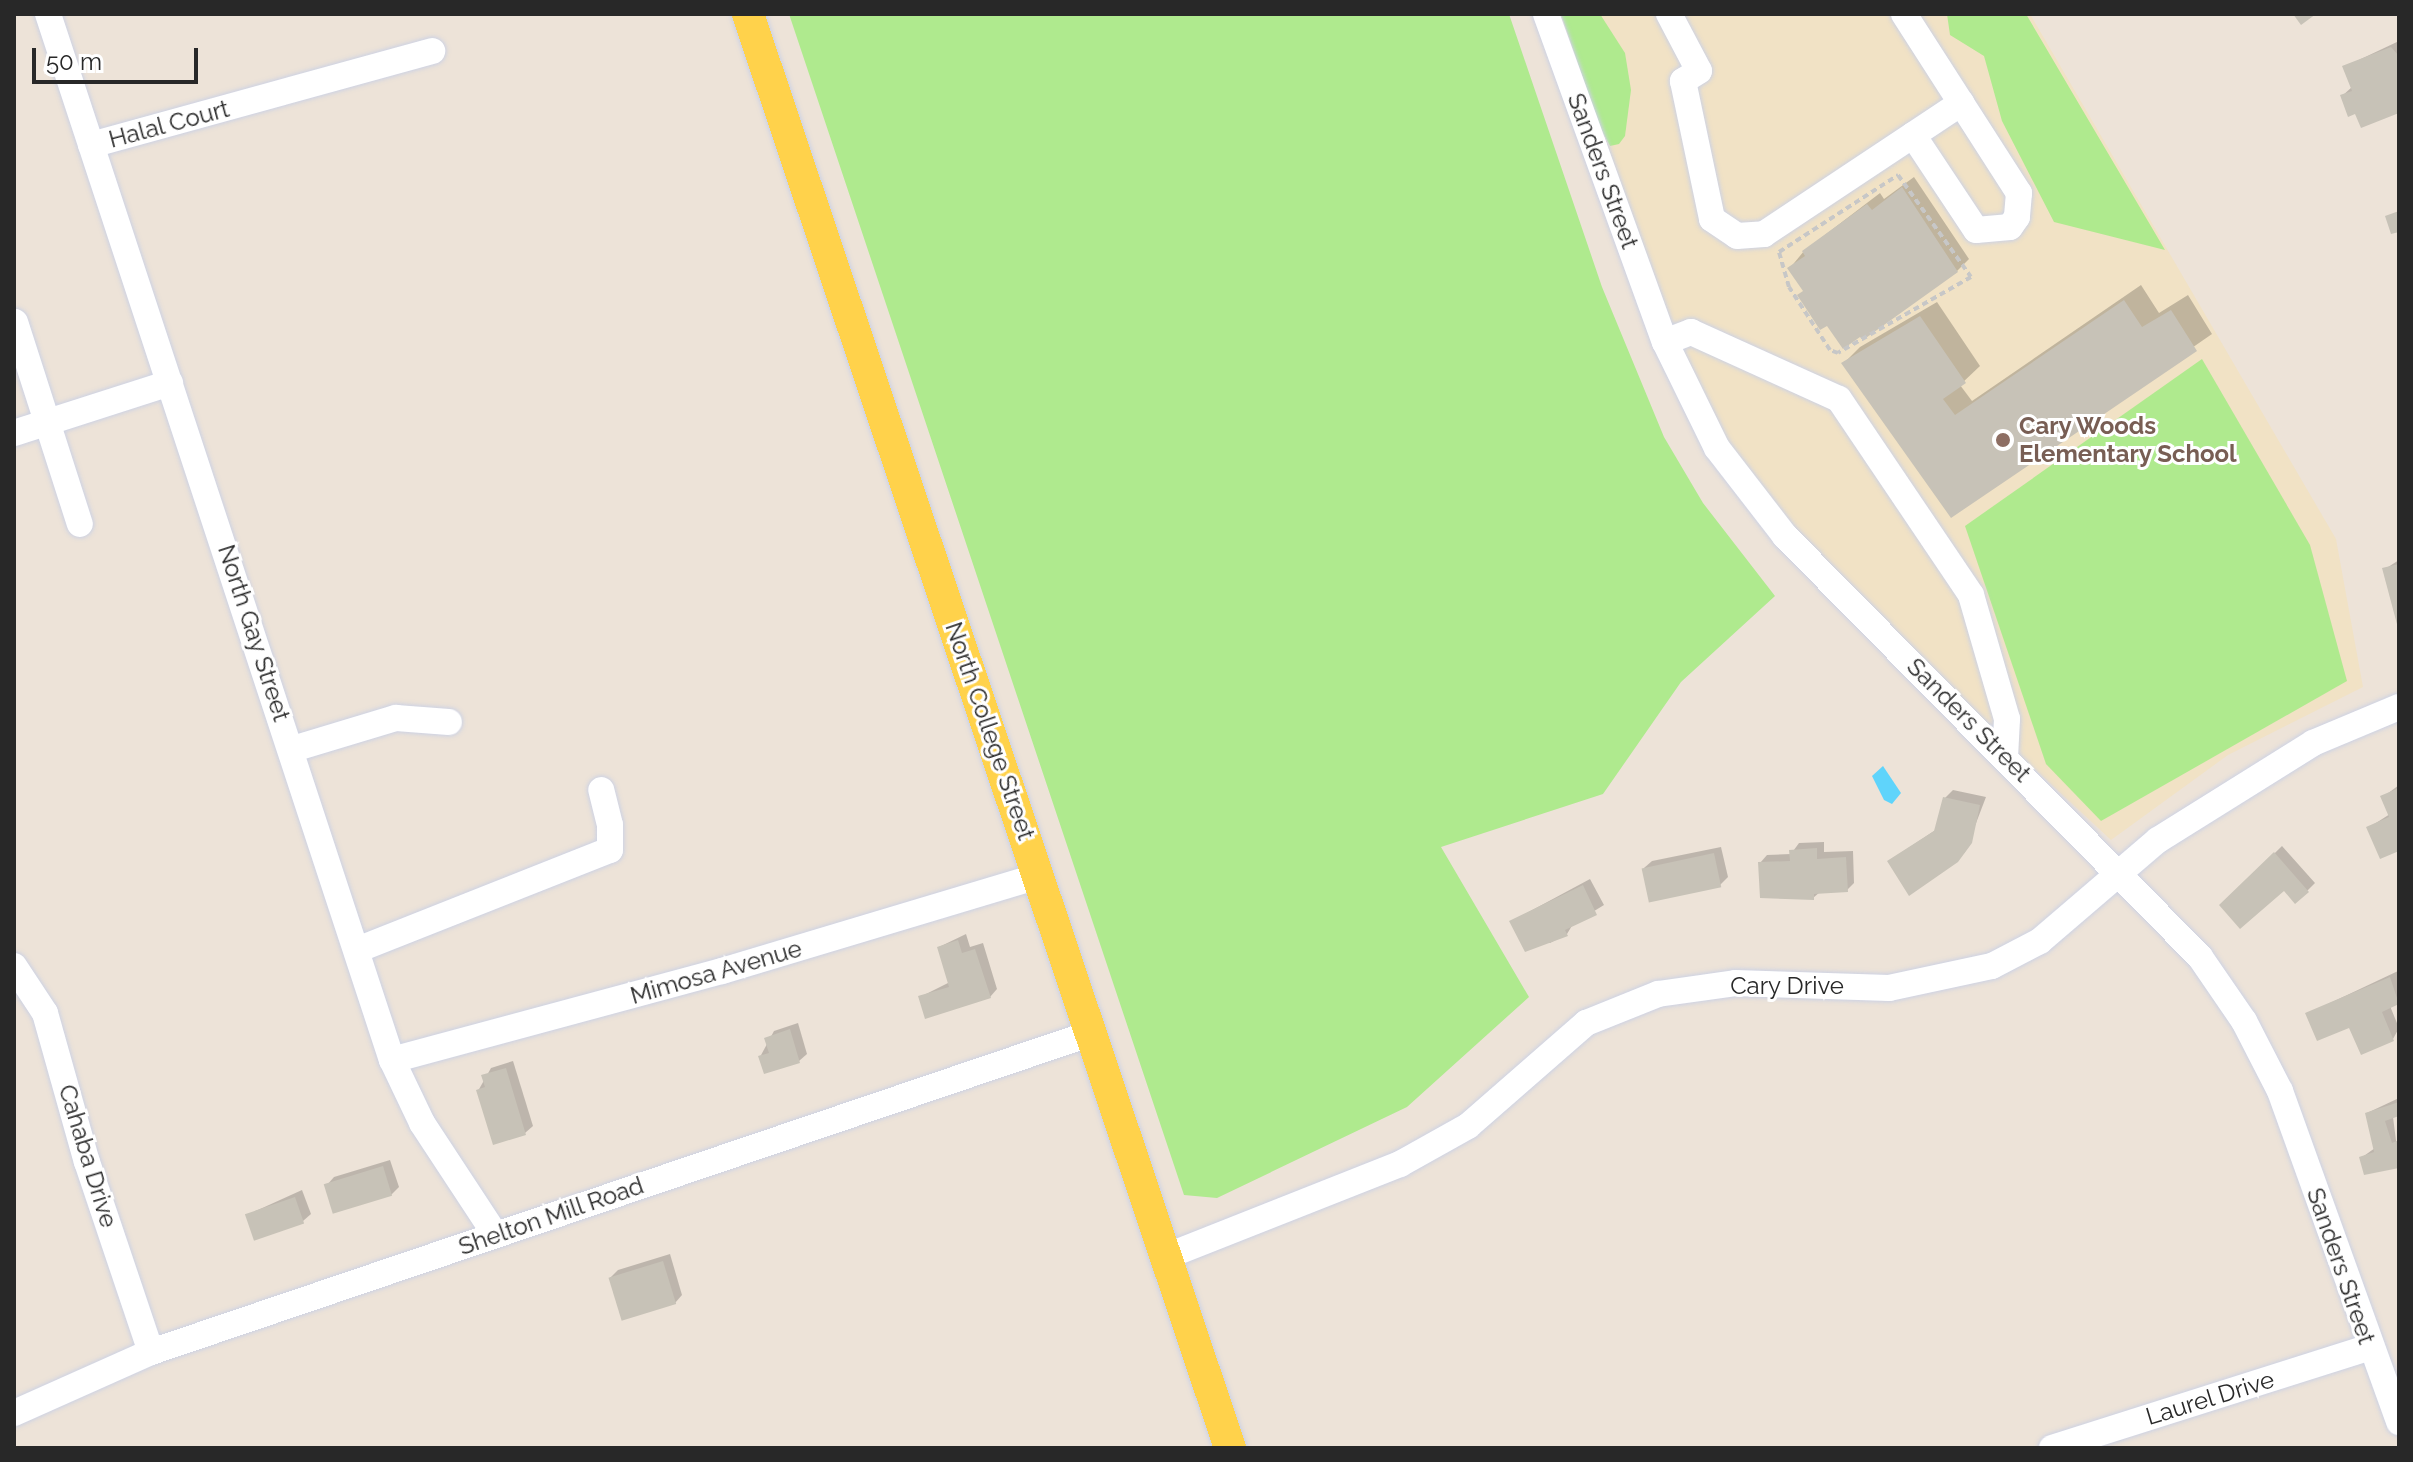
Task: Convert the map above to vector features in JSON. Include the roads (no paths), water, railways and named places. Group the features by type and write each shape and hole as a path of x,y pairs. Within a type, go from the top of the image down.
{"main road":[{"name":"North College Street","path":"748,14 1230,1448"}],"street":[{"name":"North Gay Street","path":"48,14 293,749 392,1060 422,1123 495,1234"},
{"name":"Sanders Street","path":"1546,14 1665,342 1690,402 1758,505 2121,872 2200,957 2244,1021 2280,1091 2368,1348 2399,1422"},
{"path":"1669,14 1699,71 1683,81 1712,219 1737,236 1764,234 1961,103"},
{"path":"1904,14 2019,193 2017,217 2010,227 1976,230 1913,135"},
{"name":"Halal Court","path":"91,145 432,51"},
{"path":"15,322 80,524"},
{"path":"1665,342 1691,332 1839,399 1971,595 2007,719 2005,755"},
{"path":"14,433 170,383"},
{"name":"Cary Drive","path":"1165,1257 1400,1164 1455,1133 1586,1023 1658,994 1735,983 1889,988 1967,975 2040,941 2158,840 2313,743 2399,707"},
{"path":"293,749 396,718 449,722"},
{"path":"357,950 610,850 610,825 601,790"},
{"name":"Mimosa Avenue","path":"392,1060 722,971 1039,876"},
{"name":"Cahaba Drive","path":"14,966 45,1013 87,1162 151,1352"},
{"name":"Shelton Mill Road","path":"14,1413 151,1352 1092,1033"},
{"name":"Laurel Drive","path":"2052,1448 2368,1348"}],"water":[{"path":"1883,766 1901,793 1892,804 1884,800 1872,776"}],"place":[{"name":"Cary Woods Elementary School","path":"2003,440"}]}
